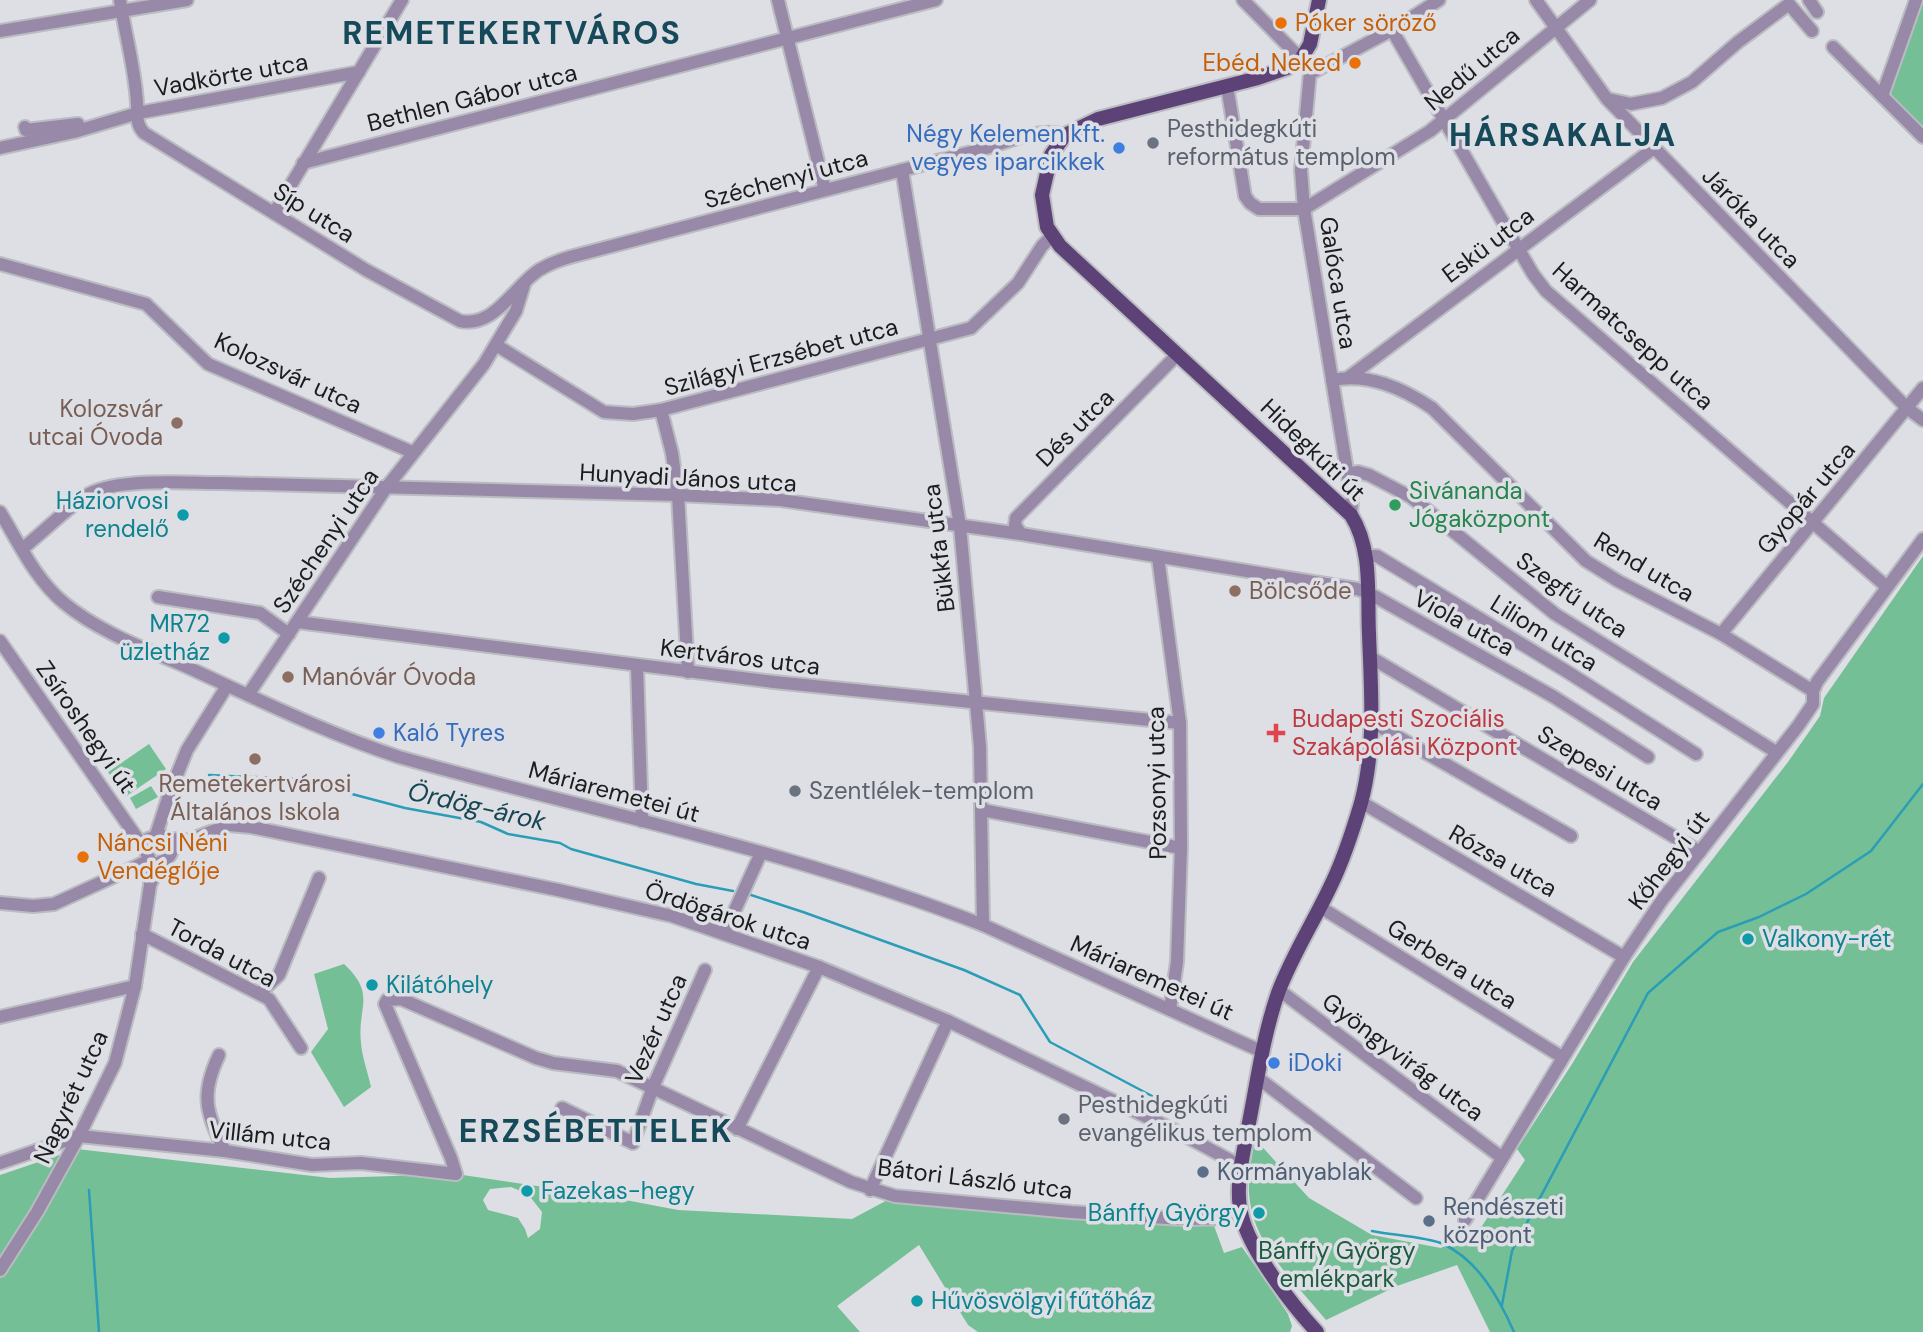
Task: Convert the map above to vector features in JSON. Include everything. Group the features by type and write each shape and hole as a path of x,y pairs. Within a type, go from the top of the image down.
{"main road":[{"path":"1052,236 1042,207 1044,180 1051,155 1065,135 1098,119 1273,73 1301,59 1310,44 1319,0"},
{"name":"Hidegkúti út","path":"1052,236 1174,358 1351,515 1359,528 1366,556 1372,722 1367,775 1343,855 1279,990 1241,1166 1239,1199 1242,1218"},
{"path":"1242,1218 1263,1260 1317,1332"}],"street":[{"path":"0,31 127,5 187,0"},
{"path":"274,213 402,0"},
{"path":"778,0 825,190"},
{"name":"Bethlen Gábor utca","path":"303,163 936,0"},
{"path":"1243,0 1301,59 1310,72 1392,30 1439,0"},
{"name":"Járóka utca","path":"1536,0 1608,99 1907,408 1923,420"},
{"name":"Nedű utca","path":"1304,209 1445,120 1590,0"},
{"path":"1809,0 1817,12"},
{"path":"1882,96 1916,0"},
{"path":"1608,99 1631,104 1662,98 1692,82 1788,4 1812,31"},
{"path":"127,5 137,117"},
{"name":"Harmatcsepp utca","path":"1392,30 1518,249 1546,290 1887,587"},
{"path":"1833,47 1923,137"},
{"name":"Vadkörte utca","path":"24,127 26,130 34,130 137,117 359,72"},
{"name":"Galóca utca","path":"1310,72 1301,170 1304,209 1348,474 1351,515"},
{"path":"1227,86 1245,196 1259,209 1304,209"},
{"name":"Síp utca","path":"137,117 138,127 144,133 366,270 460,321 479,321"},
{"name":"Vadkörte utca","path":"0,148 74,132 110,120"},
{"name":"Széchenyi utca","path":"479,321 489,317 538,271 569,257 1041,132 1053,131 1065,135"},
{"name":"Eskü utca","path":"1349,377 1654,148"},
{"name":"Bükkfa utca","path":"902,170 960,526 977,703 982,810 983,925"},
{"name":"Szilágyi Erzsébet utca","path":"496,345 604,412 633,414 661,410 971,328 1018,283 1042,246 1052,236"},
{"name":"Kolozsvár utca","path":"0,264 146,304 208,364 412,452"},
{"name":"Széchenyi utca","path":"247,695 386,488 412,452 471,382 496,345 516,311 524,284"},
{"path":"506,300 515,304 516,311"},
{"name":"Dés utca","path":"1021,534 1015,526 1016,518 1174,358"},
{"name":"Rend utca","path":"1332,380 1349,377 1395,385 1432,408 1586,561 1618,581 1721,634 1813,691"},
{"name":"Gyopár utca","path":"1721,634 1923,388"},
{"path":"661,410 673,453 678,495 688,672"},
{"name":"Szegfű utca","path":"1348,474 1358,472 1369,475 1411,497 1555,614 1776,751"},
{"name":"Hunyadi János utca","path":"22,548 85,496 121,485 221,483 678,495 780,500 1021,534 1345,586 1367,592"},
{"name":"Máriaremetei út","path":"0,512 46,585 64,603 84,617 227,686 353,741 399,757 761,853 909,898 983,925 1264,1052"},
{"name":"Kőhegyi út","path":"1465,1220 1562,1057 1662,900 1811,707 1817,682 1923,539"},
{"name":"Liliom utca","path":"1366,556 1377,556 1696,754"},
{"name":"Pozsonyi utca","path":"1158,557 1180,723 1181,849 1177,962 1170,1009"},
{"name":"Viola utca","path":"1367,592 1554,697 1648,757"},
{"path":"158,597 260,613 289,634"},
{"name":"Kertváros utca","path":"297,622 688,672 1180,723"},
{"name":"Zsíroshegyi út","path":"0,642 150,854"},
{"name":"Szepesi utca","path":"1370,657 1700,852"},
{"path":"637,666 642,821"},
{"name":"Nagyrét utca","path":"0,1270 37,1212 115,1063 135,986 150,854 187,750 227,686"},
{"path":"1372,722 1571,836"},
{"name":"Rózsa utca","path":"1361,802 1624,957"},
{"path":"982,810 1181,849"},
{"name":"Ördögárok utca","path":"0,903 33,906 54,904 150,854 229,825 251,827 570,893 672,916 819,967 948,1021 1174,1130 1241,1166"},
{"path":"724,934 761,853"},
{"path":"260,993 279,975 319,878"},
{"name":"Gerbera utca","path":"1320,907 1562,1057"},
{"name":"Torda utca","path":"142,934 269,999 301,1048"},
{"path":"737,1129 819,967"},
{"name":"Vezér utca","path":"562,1108 633,1143 653,1087 705,970"},
{"path":"0,1017 135,986"},
{"name":"Gyöngyvirág utca","path":"1279,990 1501,1157"},
{"name":"Bátori László utca","path":"456,1174 386,1004 387,1000 401,999 415,1004 536,1058 553,1063 617,1071 870,1190 895,1196 1071,1212 1184,1219 1242,1218"},
{"path":"870,1190 948,1021"},
{"path":"219,1055 210,1078 206,1100 211,1123 225,1151"},
{"path":"1258,1078 1416,1198"},
{"path":"0,1163 79,1136"},
{"name":"Villám utca","path":"79,1136 225,1151 312,1166 362,1163 456,1174"}],"green space":[{"path":"1920,0 1923,0 1923,131 1887,95"},
{"name":"Bánffy György emlékpark","path":"1923,556 1923,1332 1490,1332 1457,1265 1397,1286 1326,1320 1277,1262 1258,1229 1249,1193 1255,1139 1309,1198 1372,1235 1441,1248 1482,1226 1525,1160 1517,1149 1633,962 1788,762 1820,716 1824,698"},
{"path":"149,744 166,769 125,797 108,772"},
{"path":"151,786 158,797 136,809 130,798"},
{"path":"344,964 360,984 363,993 361,1043 371,1087 344,1107 311,1052 328,1029 314,974"},
{"path":"77,1149 330,1178 456,1174 599,1195 678,1210 852,1219 895,1196 1213,1223 1224,1253 1242,1247 1288,1314 1292,1326 1290,1332 978,1332 968,1325 919,1245 837,1306 860,1332 0,1332 0,1175","holes":["511,1187 528,1194 542,1212 540,1229 528,1238 518,1218 488,1210 483,1200 490,1189"]}],"waterway":[{"name":"Ördög-árok","path":"209,775 295,779 405,808 481,822 508,834 560,843 571,849 696,884 733,891"},
{"path":"1502,1305 1512,1251 1648,993 1718,932 1759,917 1806,894 1871,851 1923,784"},
{"name":"Ördög-árok","path":"748,894 964,970 1020,995 1050,1042 1169,1105"},
{"path":"89,1190 99,1332"},
{"name":"Ördög-árok","path":"1372,1231 1428,1240 1455,1251 1486,1281 1514,1332"}],"place":[{"name":"Póker söröző","path":"1281,23"},
{"name":"Ebéd. Neked","path":"1355,63"},
{"name":"Pesthidegkúti református templom","path":"1153,143"},
{"name":"Négy Kelemen kft. vegyes iparcikkek","path":"1119,148"},
{"name":"Kolozsvár utcai Óvoda","path":"177,423"},
{"name":"Sivánanda Jógaközpont","path":"1395,505"},
{"name":"Háziorvosi rendelő","path":"183,515"},
{"name":"Bölcsőde","path":"1235,591"},
{"name":"MR72 üzletház","path":"224,638"},
{"name":"Manóvár Óvoda","path":"288,677"},
{"name":"Kaló Tyres","path":"379,733"},
{"name":"Budapesti Szociális Szakápolási Központ","path":"1276,733"},
{"name":"Remetekertvárosi Általános Iskola","path":"255,759"},
{"name":"Szentlélek-templom","path":"795,791"},
{"name":"Náncsi Néni Vendéglője","path":"83,857"},
{"name":"Valkony-rét","path":"1748,939"},
{"name":"Kilátóhely","path":"372,985"},
{"name":"iDoki","path":"1274,1063"},
{"name":"Pesthidegkúti evangélikus templom","path":"1064,1119"},
{"name":"Kormányablak","path":"1203,1172"},
{"name":"Fazekas-hegy","path":"527,1191"},
{"name":"Bánffy György","path":"1259,1213"},
{"name":"Rendészeti központ","path":"1429,1221"},
{"name":"Hűvösvölgyi fűtőház","path":"917,1301"}],"district":[{"name":"REMETEKERTVÁROS","path":"512,33"},
{"name":"HÁRSAKALJA","path":"1563,135"},
{"name":"ERZSÉBETTELEK","path":"596,1131"}]}
